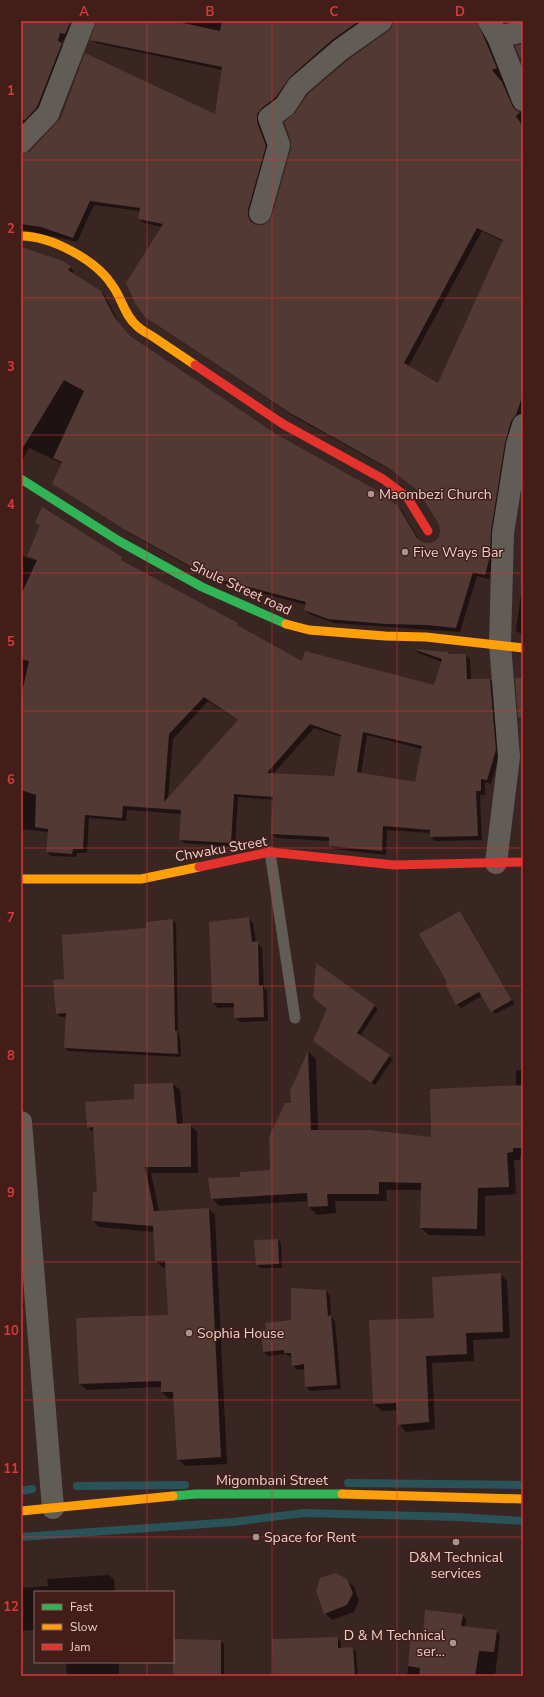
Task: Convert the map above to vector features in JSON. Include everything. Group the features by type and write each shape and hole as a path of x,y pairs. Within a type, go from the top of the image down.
{"street":[{"path":"21,142 48,114 84,21"},
{"path":"260,213 279,145 270,118 285,106 298,86 340,50 381,21"},
{"path":"523,31 494,29 523,100"},
{"path":"21,236 49,241 73,252 93,264 112,284 123,308 137,326 283,424 383,479 407,497 428,531"},
{"path":"496,863 509,757 500,644 503,533 517,445 523,425"},
{"name":"Shule Street road","path":"21,479 119,541 196,583 290,626 339,633 426,637 500,644 523,648"},
{"name":"Chwaku Street","path":"21,879 142,878 270,852 394,864 523,862"},
{"path":"21,1122 53,1508"},
{"name":"Migombani Street","path":"21,1511 196,1494 354,1494 523,1499"}],"lane":[{"path":"270,852 295,1018"}],"building":[{"path":"21,21 71,21 65,34 60,33 58,41 62,43 37,107 25,120 21,119"},
{"path":"96,21 174,21 220,31 222,21 359,21 332,40 290,77 276,97 257,114 257,122 266,146 248,210 248,216 251,222 256,225 263,225 268,222 272,216 291,148 291,141 284,122 295,113 308,94 348,60 388,31 392,27 393,21 477,21 497,68 492,70 502,82 515,110 520,112 516,116 523,127 523,394 516,415 511,421 505,443 491,531 490,556 485,575 473,572 456,628 328,619 304,610 306,602 210,577 125,530 52,484 62,462 53,458 84,391 64,380 21,451 21,248 24,248 63,261 71,266 68,270 101,291 115,318 130,336 276,434 376,490 398,506 417,538 422,542 434,542 439,537 439,524 417,490 390,469 290,413 145,317 136,305 126,283 163,224 138,219 140,208 90,201 73,238 41,227 21,224 21,154 30,151 60,119 85,53 215,114 222,67 90,40","holes":["477,228 503,240 438,383 404,363"]},
{"path":"522,44 523,57 520,58 515,46"},
{"path":"42,507 122,557 121,560 238,623 237,625 302,661 305,651 434,685 442,659 413,649 448,652 448,654 466,654 467,679 490,679 496,750 487,780 481,779 481,791 476,791 478,836 430,837 430,830 383,826 382,851 329,846 329,837 271,834 273,797 234,794 231,843 179,840 181,810 123,806 122,818 85,815 83,849 73,849 72,854 46,852 48,829 35,827 36,795 21,790 21,697 29,661 21,659 21,595 37,560 27,556 40,525 35,523","holes":["204,697 238,720 164,802 169,734","310,724 341,735 334,776 267,773","363,732 422,746 415,782 357,772"]},
{"path":"515,678 523,678 523,718 518,717"},
{"path":"460,911 512,1000 491,1012 479,992 456,1005 445,984 447,982 419,934"},
{"path":"249,917 252,942 258,941 259,986 263,985 264,1017 234,1018 234,1003 212,1003 209,922"},
{"path":"173,919 175,1031 177,1031 178,1054 64,1048 66,1013 56,1014 53,980 64,979 62,935 146,928 146,922"},
{"path":"316,963 375,1005 357,1033 390,1055 371,1083 313,1041 327,1009 313,997"},
{"path":"308,1051 311,1130 369,1130 431,1137 430,1089 523,1085 523,1148 513,1148 513,1152 507,1153 509,1187 478,1188 477,1229 420,1228 421,1183 379,1182 379,1194 327,1194 328,1206 308,1207 307,1193 211,1199 208,1178 240,1177 240,1172 270,1170 269,1137 285,1103 291,1103 290,1091"},
{"path":"173,1083 177,1124 191,1124 191,1167 145,1167 154,1211 209,1208 221,1457 177,1460 173,1392 161,1392 161,1381 79,1384 76,1318 168,1315 165,1261 155,1261 153,1226 92,1221 93,1192 97,1192 93,1127 87,1128 85,1102 134,1099 134,1084"},
{"path":"278,1239 279,1264 256,1265 254,1240"},
{"path":"501,1273 503,1332 466,1333 467,1354 426,1356 429,1422 398,1425 396,1403 373,1404 369,1320 434,1318 432,1277"},
{"path":"291,1288 326,1290 328,1316 331,1315 337,1385 305,1387 304,1364 292,1366 291,1353 284,1353 284,1350 263,1352 261,1330 266,1329 265,1323 291,1320"},
{"path":"336,1573 347,1579 353,1593 347,1605 324,1614 316,1591 320,1578"},
{"name":"D & M Technical ser...","path":"425,1610 463,1614 461,1626 497,1630 494,1652 479,1651 475,1676 419,1676 420,1668 408,1666 411,1633 423,1634"},
{"path":"338,1637 338,1648 353,1647 355,1676 273,1676 272,1639"},
{"path":"174,1639 221,1640 221,1676 173,1676"}],"waterway":[{"path":"348,1483 523,1485"},
{"path":"77,1486 185,1485"},
{"path":"21,1491 32,1489"},
{"path":"21,1537 233,1522 304,1513 458,1517 523,1521"}],"traffic: fast":[{"path":"21,479 119,541 202,587 286,624"},
{"path":"173,1496 196,1494 342,1494"}],"traffic: slow":[{"path":"21,236 46,240 59,245 72,251 95,267 105,276 115,290 129,317 137,326 195,365"},
{"path":"286,624 309,630 385,636 426,637 523,648"},
{"path":"21,879 141,879 199,867"},
{"path":"342,1494 523,1499"},
{"path":"21,1511 173,1496"}],"traffic: jam":[{"path":"195,365 283,424 383,479 407,497 428,531"},
{"path":"199,867 270,852 394,865 523,862"}],"place":[{"name":"Maombezi Church","path":"371,494"},
{"name":"Five Ways Bar","path":"405,552"},
{"name":"Sophia House","path":"189,1333"},
{"name":"Space for Rent","path":"256,1537"},
{"name":"D&M Technical services","path":"456,1542"},
{"name":"D & M Technical ser...","path":"453,1643"}]}
